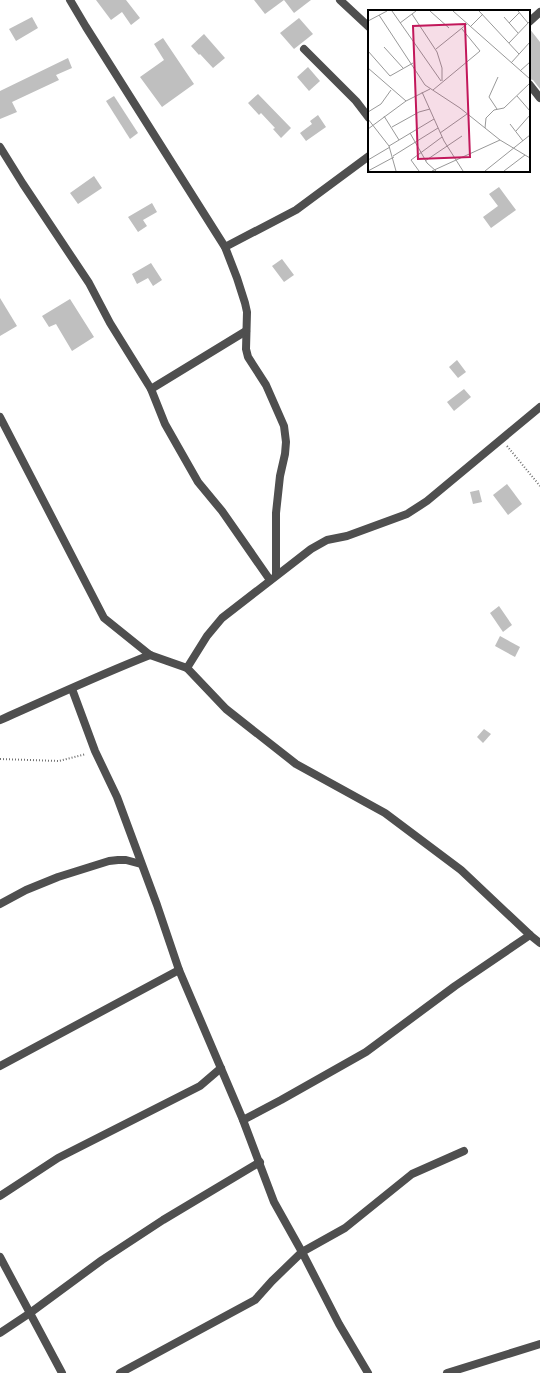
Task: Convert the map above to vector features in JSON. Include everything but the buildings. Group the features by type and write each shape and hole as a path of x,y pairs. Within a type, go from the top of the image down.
{"street":[{"path":"70,0 224,247 237,278 247,312 246,331 248,357 266,385 284,426 286,442 276,513 273,577"},
{"path":"340,0 368,26"},
{"path":"530,21 540,12"},
{"path":"304,50 356,101 368,117"},
{"path":"530,85 540,98"},
{"path":"0,147 89,283 110,322 151,389 165,424 198,482 273,577"},
{"path":"224,247 296,210 368,157"},
{"path":"151,389 246,331"},
{"path":"187,668 206,636 222,618 273,577 311,549 327,540 347,536 414,510 427,501 540,407"},
{"path":"0,416 104,618 150,655 187,668 226,709 296,764 385,814 461,870 530,935 540,942"},
{"path":"0,720 103,674 150,655"},
{"path":"72,689 95,751 117,797 179,970 243,1120 274,1202 368,1373"},
{"path":"0,904 26,890 58,877 109,861 126,860 141,864"},
{"path":"243,1120 366,1052 455,986 530,935"},
{"path":"0,1066 179,970"},
{"path":"0,1196 58,1158 200,1086 221,1068"},
{"path":"120,1373 255,1300 302,1252 345,1228 412,1174 464,1151"},
{"path":"0,1333 108,1256 163,1220 260,1162"},
{"path":"0,1257 62,1373"},
{"path":"447,1373 540,1344"}],"path":[{"path":"501,439 540,486"},
{"path":"0,759 59,761 95,751"}]}
